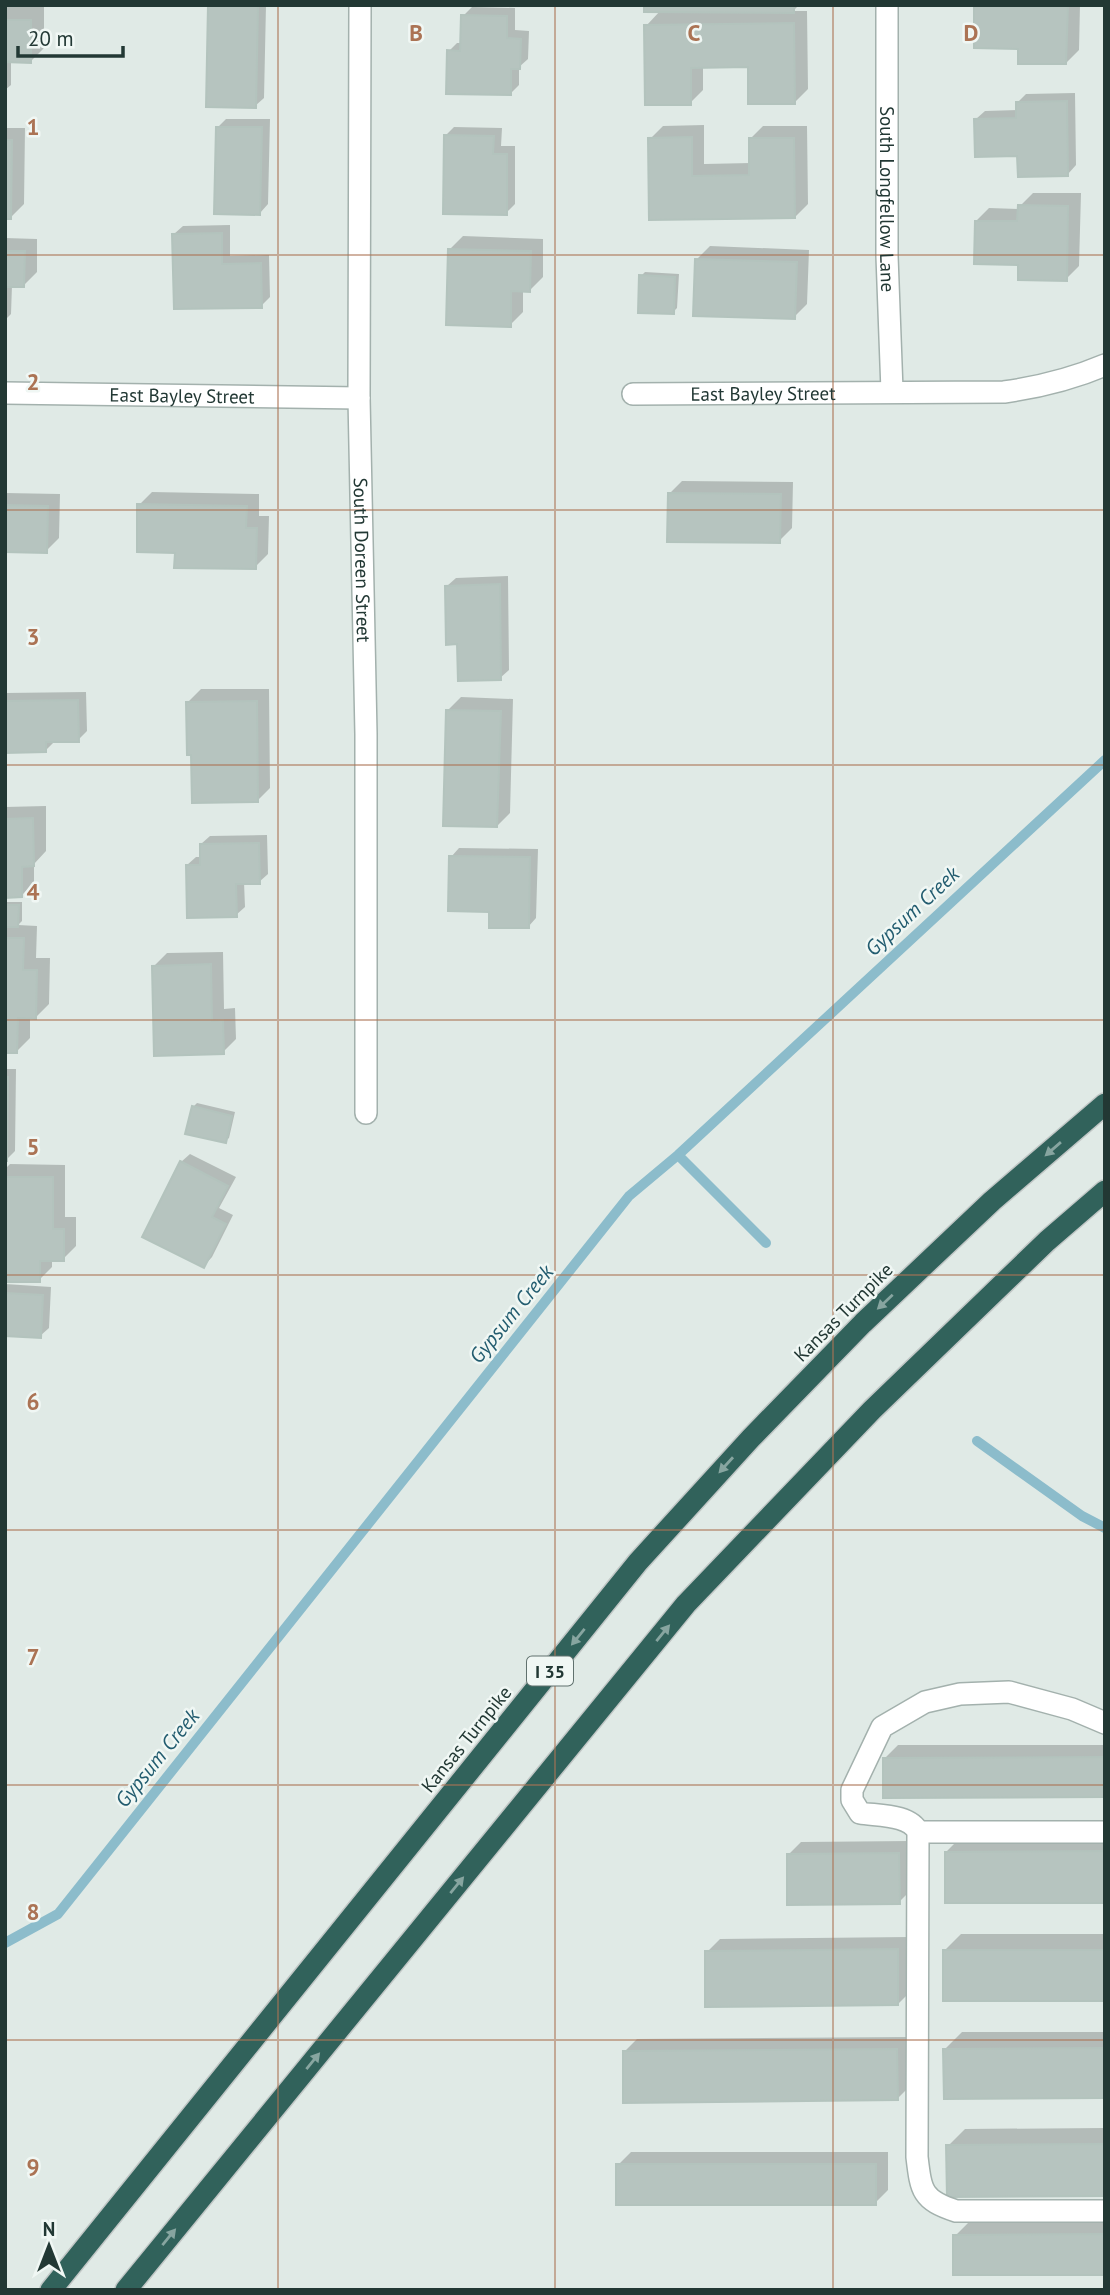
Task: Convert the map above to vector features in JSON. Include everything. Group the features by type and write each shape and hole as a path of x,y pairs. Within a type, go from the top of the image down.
{"highway":[{"name":"Kansas Turnpike","path":"51,2290 638,1562 751,1438 863,1323 992,1201 1105,1104"},
{"path":"126,2290 687,1604 872,1410 1047,1241 1105,1191"}],"street":[{"name":"South Doreen Street","path":"359,5 359,398 366,734 366,1113"},
{"name":"South Longfellow Lane","path":"887,5 887,256 892,391"},
{"name":"East Bayley Street","path":"633,394 1004,392 1043,386 1105,365"},
{"name":"East Bayley Street","path":"5,393 359,398"},
{"path":"1105,1723 1072,1709 1009,1692 960,1694 925,1702 882,1727 852,1790 852,1800 860,1813 905,1819 915,1825 918,1832 917,2157 921,2187 936,2204 956,2211 1105,2211"},
{"path":"918,1832 1105,1832"}],"building":[{"path":"208,5 258,6 256,108 206,107"},
{"path":"644,5 794,5 794,13 644,12"},
{"path":"974,5 1068,5 1066,64 1018,64 1018,49 974,48"},
{"path":"461,15 507,16 507,38 521,39 520,69 511,69 511,95 446,94 447,50 460,51"},
{"path":"5,20 31,20 31,63 5,62"},
{"path":"794,23 795,104 748,104 748,67 691,68 691,105 645,105 644,25"},
{"path":"1067,101 1068,176 1018,177 1017,156 975,157 974,119 1016,118 1016,102"},
{"path":"216,127 262,127 260,215 214,214"},
{"path":"444,135 494,136 493,154 507,154 507,215 443,214"},
{"path":"692,137 692,176 749,175 749,138 794,138 795,218 649,220 648,138"},
{"path":"5,140 12,140 11,219 5,219"},
{"path":"1018,205 1068,206 1067,281 1018,280 1018,265 974,264 975,221 1017,221"},
{"path":"222,233 222,264 261,263 262,308 174,309 172,234"},
{"path":"448,249 531,251 530,292 511,291 511,327 446,325"},
{"path":"5,251 25,251 24,287 5,287"},
{"path":"695,259 797,262 795,319 693,316"},
{"path":"639,275 675,277 674,314 638,313"},
{"path":"668,493 781,494 780,543 667,542"},
{"path":"137,504 247,506 246,528 257,528 256,569 174,568 175,553 137,552"},
{"path":"5,505 48,506 47,553 5,552"},
{"path":"500,584 501,680 458,681 457,644 446,645 445,586"},
{"path":"78,700 79,742 46,742 46,752 5,753 5,701"},
{"path":"257,701 258,802 192,803 191,755 187,755 186,702"},
{"path":"446,710 501,711 497,827 443,826"},
{"path":"33,818 34,866 22,867 22,897 5,898 5,819"},
{"path":"259,843 260,884 236,884 237,917 187,918 186,865 200,865 200,844"},
{"path":"449,856 530,857 529,928 489,928 489,912 448,911"},
{"path":"5,905 19,905 18,927 5,927"},
{"path":"5,938 24,938 23,970 37,970 36,1019 18,1018 17,1053 5,1053"},
{"path":"211,964 212,1021 223,1020 224,1054 154,1056 152,966"},
{"path":"5,1077 8,1077 7,1161 5,1161"},
{"path":"192,1106 232,1116 226,1143 185,1134"},
{"path":"180,1161 228,1186 212,1217 226,1224 204,1268 142,1237"},
{"path":"5,1177 53,1177 53,1229 64,1229 64,1261 40,1261 40,1282 5,1282"},
{"path":"5,1293 43,1295 41,1338 5,1336"},
{"path":"1105,1757 1105,1797 883,1798 883,1758"},
{"path":"1105,1851 1105,1903 945,1903 945,1852"},
{"path":"899,1853 900,1904 787,1905 787,1854"},
{"path":"898,1949 898,2005 705,2007 705,1951"},
{"path":"943,1950 1105,1950 1105,2001 943,2001"},
{"path":"1105,2048 1105,2098 944,2099 943,2049"},
{"path":"897,2049 898,2100 623,2103 623,2051"},
{"path":"1105,2144 1105,2196 947,2197 946,2145"},
{"path":"616,2164 876,2164 876,2205 616,2205"},
{"path":"1105,2234 1105,2275 953,2275 953,2235"}],"waterway":[{"name":"Gypsum Creek","path":"5,1943 58,1914 629,1196 678,1155 1105,760"},
{"path":"678,1155 766,1243"},
{"path":"977,1441 1082,1516 1105,1528"}]}
